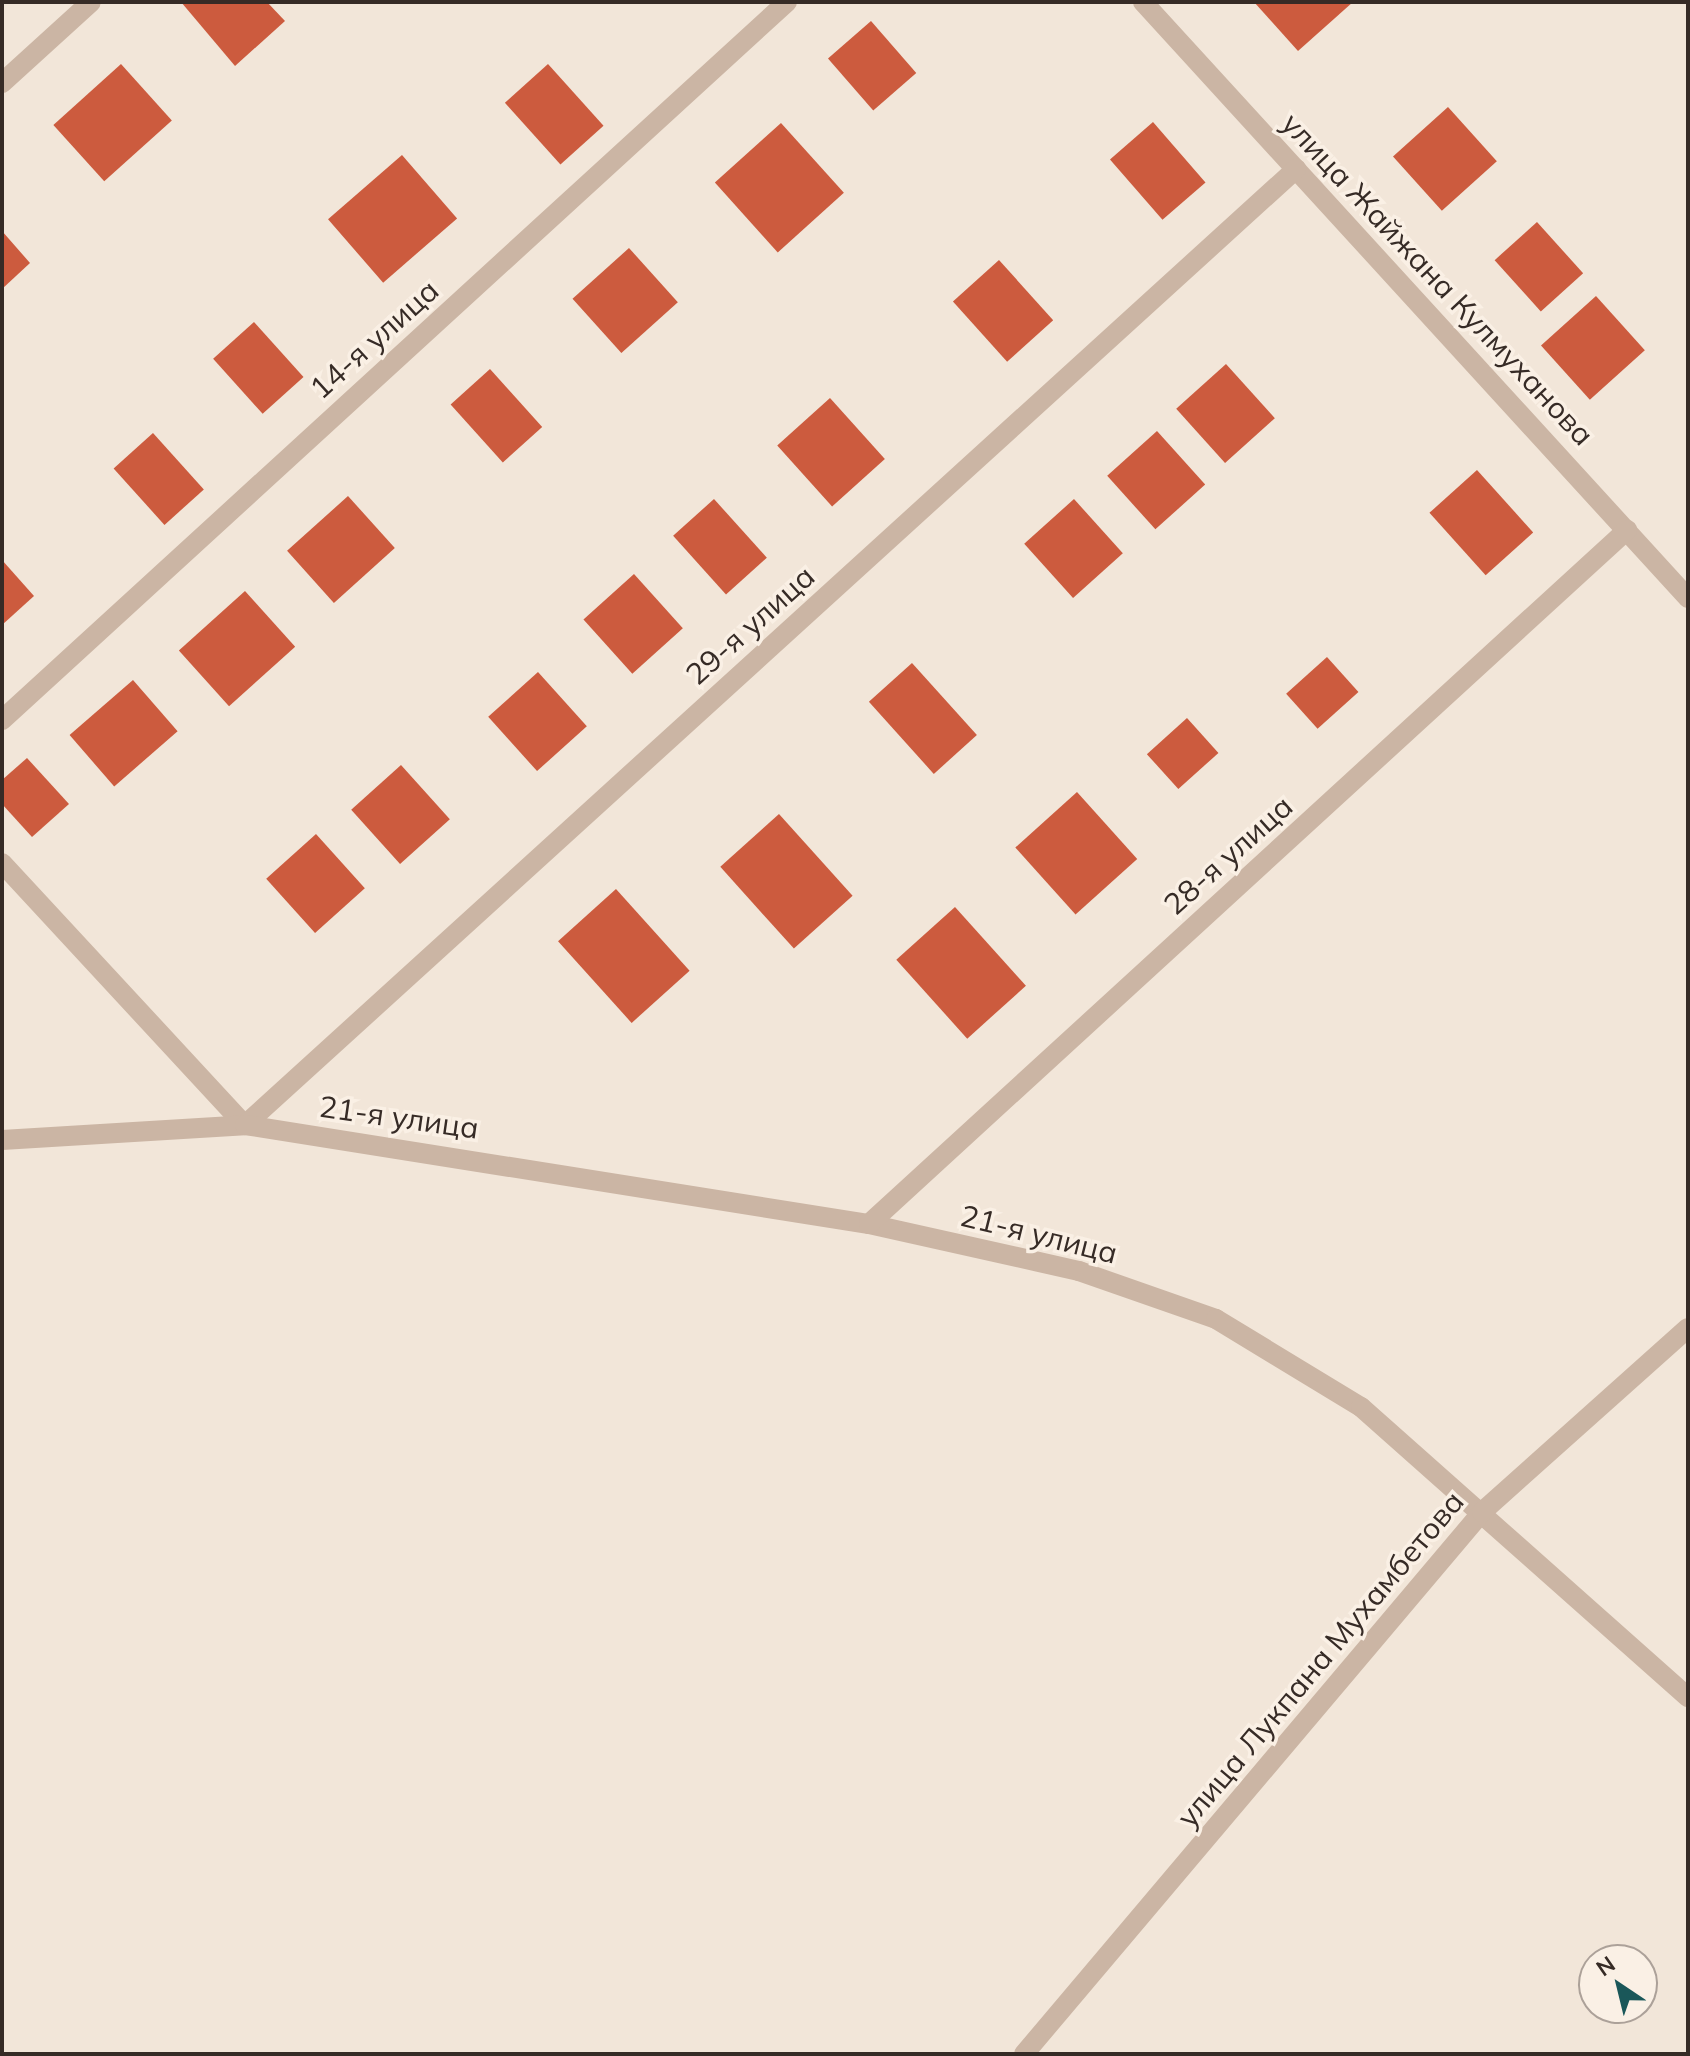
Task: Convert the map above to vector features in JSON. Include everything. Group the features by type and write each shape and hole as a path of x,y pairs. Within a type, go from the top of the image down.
{"street":[{"path":"2,83 91,2"},
{"name":"14-я улица","path":"2,720 787,2"},
{"name":"улица Жайжана Кулмуханова","path":"1143,2 1688,598"},
{"name":"29-я улица","path":"245,1125 1296,169"},
{"name":"28-я улица","path":"869,1224 1627,530"},
{"path":"2,863 245,1125"},
{"name":"21-я улица","path":"2,1140 245,1125 869,1224 1079,1271 1216,1319 1361,1407 1688,1697"},
{"name":"улица Лукпана Мухамбетова","path":"1024,2054 1482,1512 1688,1328"}],"building":[{"path":"181,2 267,2 285,21 235,66"},
{"path":"1254,2 1353,2 1298,51"},
{"path":"871,21 916,73 873,110 828,58"},
{"path":"121,64 172,120 104,181 53,125"},
{"path":"548,64 604,126 560,164 505,103"},
{"path":"1448,107 1497,161 1442,211 1393,157"},
{"path":"1153,122 1205,182 1162,220 1110,159"},
{"path":"781,123 844,193 778,252 715,183"},
{"path":"402,155 457,218 383,283 328,219"},
{"path":"1537,222 1583,273 1541,311 1495,260"},
{"path":"2,231 30,263 2,289"},
{"path":"629,248 678,302 621,353 573,299"},
{"path":"999,260 1053,320 1007,362 953,301"},
{"path":"1596,296 1645,350 1590,400 1541,346"},
{"path":"254,322 304,377 263,414 213,359"},
{"path":"1226,364 1275,418 1225,463 1176,409"},
{"path":"490,369 542,427 503,462 451,404"},
{"path":"830,398 885,459 832,506 777,446"},
{"path":"1157,431 1205,485 1155,529 1107,476"},
{"path":"153,433 204,489 164,525 114,468"},
{"path":"1477,470 1533,532 1486,575 1429,513"},
{"path":"348,496 395,548 334,603 287,551"},
{"path":"714,499 767,558 726,595 673,536"},
{"path":"1074,499 1123,553 1073,598 1024,544"},
{"path":"2,560 34,596 2,625"},
{"path":"634,574 683,628 632,674 583,620"},
{"path":"245,591 295,647 229,706 179,651"},
{"path":"1327,657 1358,692 1318,729 1286,694"},
{"path":"912,663 977,735 934,774 869,702"},
{"path":"538,672 587,726 537,771 488,717"},
{"path":"133,680 178,731 114,786 70,735"},
{"path":"1187,718 1218,753 1178,789 1147,754"},
{"path":"27,758 69,804 32,837 2,804 2,780"},
{"path":"401,765 450,819 400,864 351,810"},
{"path":"1077,792 1137,859 1076,914 1015,848"},
{"path":"779,814 853,896 794,949 720,867"},
{"path":"316,834 365,888 315,933 266,879"},
{"path":"616,889 690,971 632,1023 558,941"},
{"path":"955,907 1026,986 967,1039 896,960"}]}
